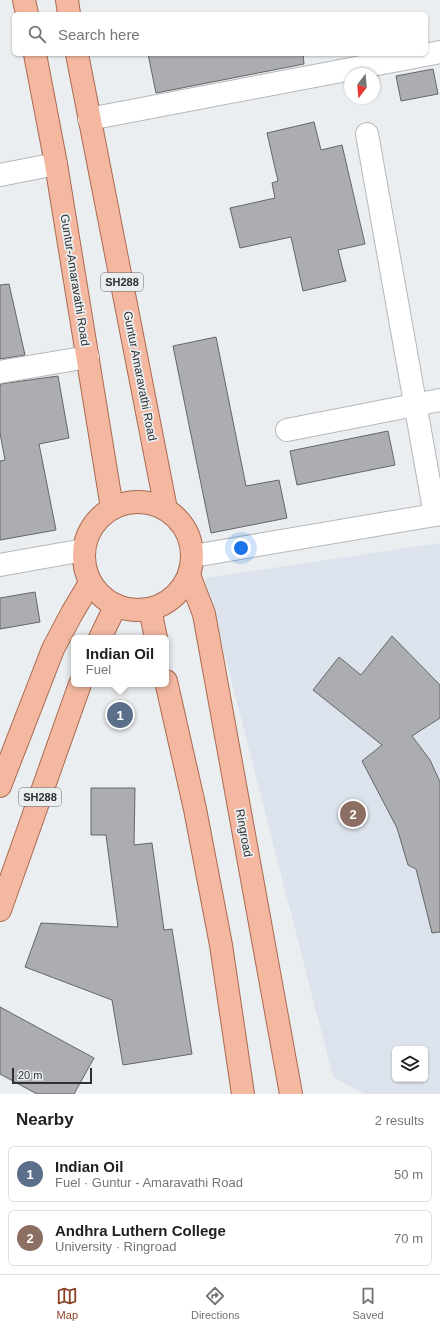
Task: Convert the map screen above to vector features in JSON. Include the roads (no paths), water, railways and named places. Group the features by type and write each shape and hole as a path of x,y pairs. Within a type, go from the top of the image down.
{"main road":[{"path":"24,0 27,12"},
{"path":"67,0 70,12"},
{"name":"Guntur-Amaravathi Road","path":"35,56 56,164 112,508"},
{"name":"Guntur Amaravathi Road","path":"77,56 166,509"},
{"path":"130,502 149,502 166,509 180,522 189,538 191,566 180,591 165,603 150,609 132,610 116,606 101,596 90,583 84,567 84,550 88,534 97,519 112,508 130,502"},
{"name":"Ringroad","path":"191,566 204,614 294,1091"},
{"path":"0,786 6,756 53,649 90,583"},
{"path":"102,635 116,606"},
{"path":"150,609 155,635"},
{"name":"SH288","path":"0,910 79,687"},
{"path":"167,687 195,809 220,938 243,1094"}],"street":[{"path":"428,54 440,52"},
{"path":"89,119 419,56"},
{"path":"191,566 438,515 416,406 367,134"},
{"path":"0,175 56,164"},
{"path":"0,372 88,357"},
{"path":"287,430 416,406 440,400"},
{"path":"0,565 84,550"}],"place":[{"name":"Indian Oil","path":"120,715"},
{"name":"Andhra Luthern College","path":"353,814"}]}
